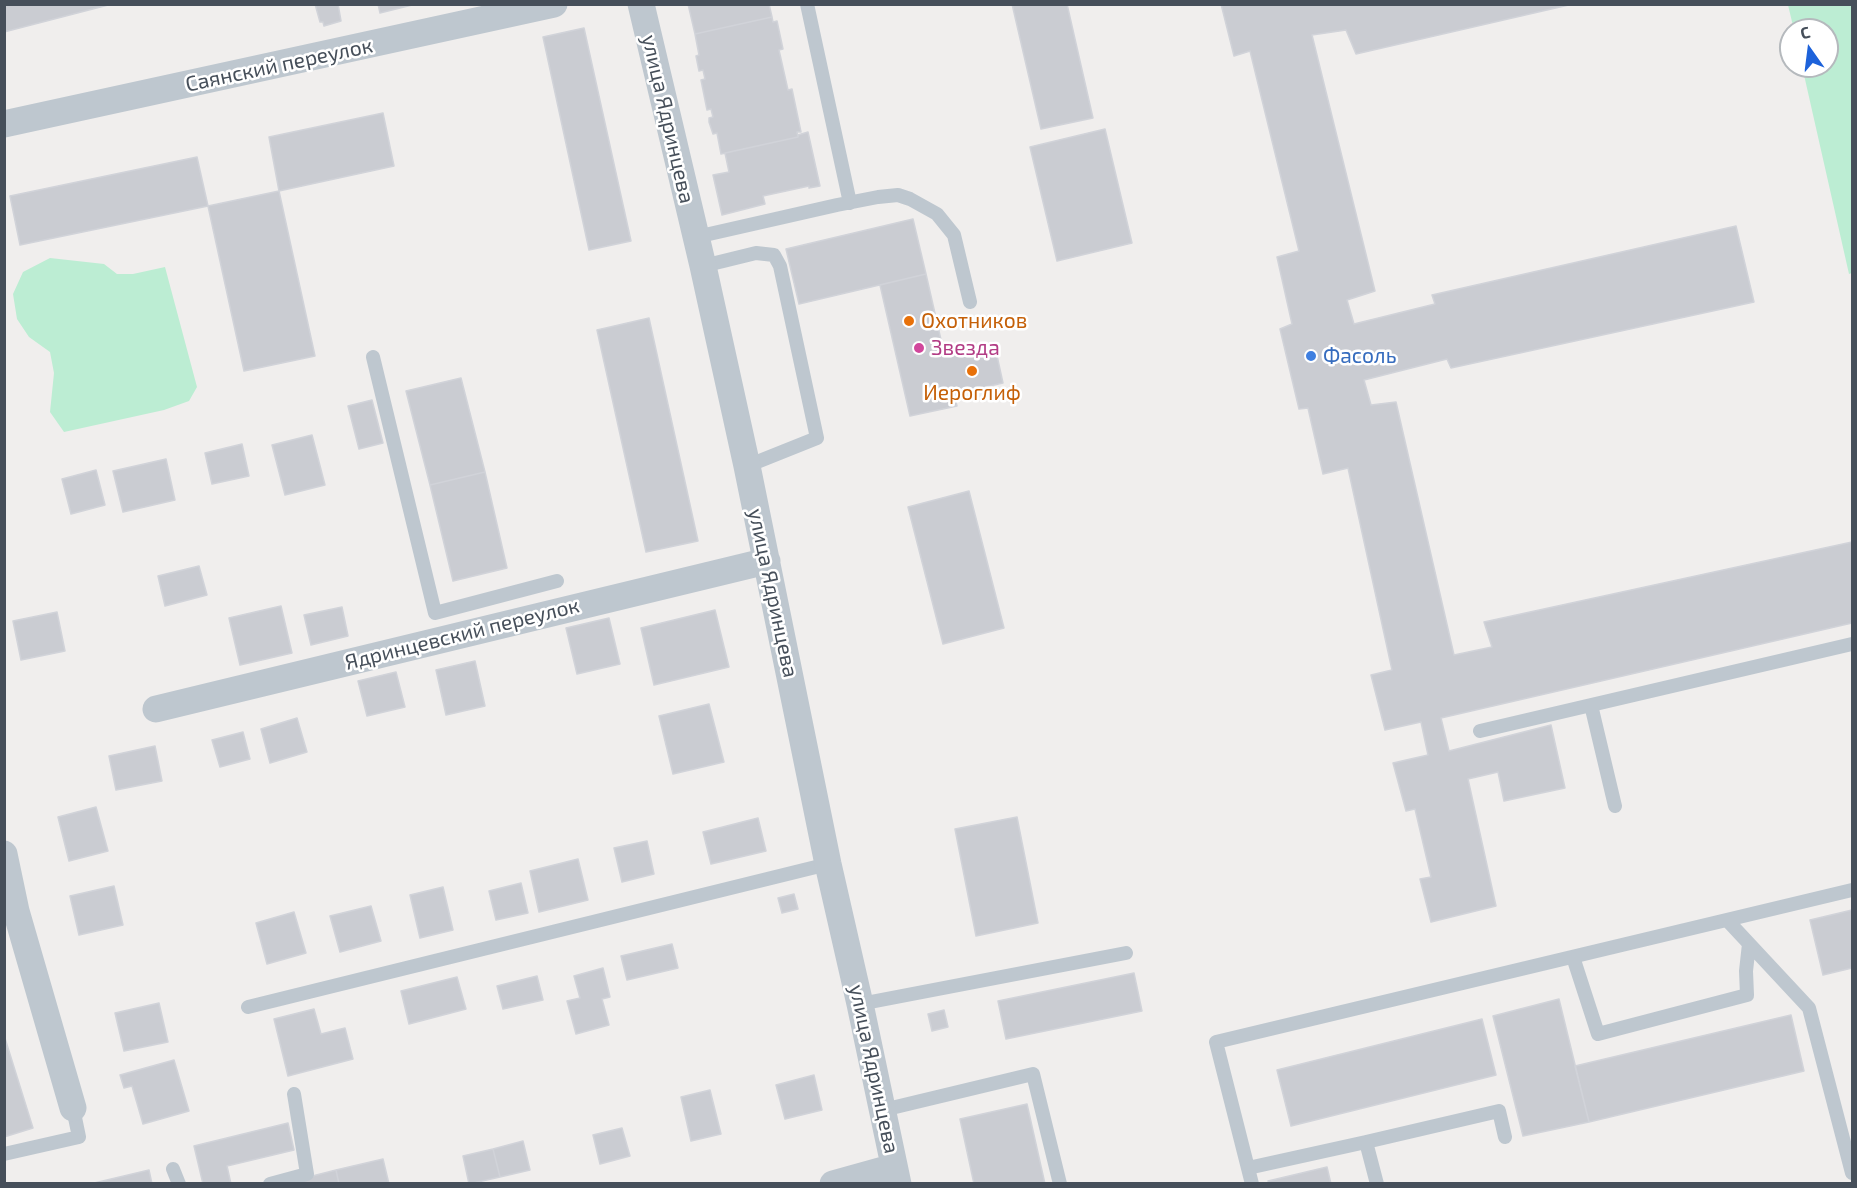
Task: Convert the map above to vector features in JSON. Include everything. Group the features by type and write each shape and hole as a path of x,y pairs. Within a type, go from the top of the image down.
{"street":[{"name":"Саянский переулок","path":"4,124 554,4"},
{"name":"улица Ядринцева","path":"641,4 703,266 747,466 828,864 896,1175"},
{"name":"Ядринцевский переулок","path":"156,709 767,561"},
{"path":"4,854 16,911 73,1108"},
{"path":"833,1184 896,1175"}],"lane":[{"path":"807,4 850,203"},
{"path":"696,237 850,203 898,195 937,214 954,235 970,302"},
{"path":"703,266 756,254 774,255 780,267 817,438 747,466"},
{"path":"374,357 435,613 557,581"},
{"path":"1480,732 1852,644"},
{"path":"1591,705 1615,806"},
{"path":"248,1006 828,864"},
{"path":"1252,1184 1216,1042 1852,890"},
{"path":"1727,921 1809,1008 1852,1173"},
{"path":"1573,957 1598,1034 1748,995 1746,971 1749,944"},
{"path":"860,1004 1126,953"},
{"path":"883,1110 1033,1074 1060,1184"},
{"path":"270,1184 307,1174 294,1094"},
{"path":"4,1154 79,1137 73,1108"},
{"path":"1248,1168 1499,1111 1505,1137"},
{"path":"1366,1142 1377,1184"},
{"path":"174,1169 179,1184"}],"green space":[{"path":"1788,5 1852,5 1852,273 1849,274 1805,78 1839,78 1839,18 1791,18"},
{"path":"50,258 104,264 117,274 133,274 165,267 197,387 189,401 164,410 64,432 50,412 54,373 50,352 29,337 17,319 13,294 23,272"}],"building":[{"path":"4,4 112,4 4,32"},
{"path":"315,4 338,4 341,21 324,26 323,22 320,22"},
{"path":"378,4 416,4 380,13"},
{"path":"688,4 769,4 772,17 695,34"},
{"path":"1012,4 1067,4 1093,118 1041,129"},
{"path":"1221,4 1573,4 1356,54 1346,30 1312,35 1375,291 1347,300 1354,324 1435,304 1432,295 1736,226 1754,302 1451,368 1447,359 1364,380 1371,405 1396,402 1454,655 1492,647 1484,622 1852,542 1852,623 1441,718 1449,751 1551,725 1565,788 1504,801 1498,772 1468,779 1496,906 1431,922 1420,879 1431,877 1415,809 1406,811 1393,763 1428,755 1421,722 1385,730 1371,675 1392,670 1348,468 1323,474 1308,408 1299,409 1280,329 1292,324 1277,257 1299,251 1250,51 1234,56"},
{"path":"772,17 773,22 777,21 783,49 779,50 788,90 792,89 801,132 797,132 798,137 721,154 717,133 713,134 709,122 709,118 713,117 711,109 707,110 701,80 705,79 703,70 699,71 695,34"},
{"path":"584,28 631,241 589,250 543,37"},
{"path":"383,113 394,166 279,191 269,137"},
{"path":"1105,129 1132,243 1057,261 1030,147"},
{"path":"808,132 820,186 809,188 809,186 763,196 765,204 722,215 713,175 729,172 725,153 798,137"},
{"path":"197,157 208,206 20,245 10,196"},
{"path":"279,191 315,356 244,371 208,206"},
{"path":"913,219 926,274 799,304 786,249"},
{"name":"Звезда","path":"926,274 944,353 994,342 1003,383 954,394 957,406 910,416 880,285"},
{"path":"649,318 698,541 646,552 597,330"},
{"path":"461,378 485,472 430,485 406,391"},
{"path":"372,400 383,443 359,449 348,406"},
{"path":"312,435 325,485 285,495 272,445"},
{"path":"242,444 249,476 212,484 205,453"},
{"path":"166,459 175,500 123,512 113,471"},
{"path":"96,470 105,505 71,514 62,479"},
{"path":"485,472 507,568 453,581 430,485"},
{"path":"969,491 1004,628 943,644 908,507"},
{"path":"199,566 207,595 165,606 158,576"},
{"path":"281,606 292,653 240,665 229,618"},
{"path":"342,607 348,636 311,645 304,615"},
{"path":"715,610 729,667 654,685 641,628"},
{"path":"57,612 65,651 21,660 13,621"},
{"path":"609,618 620,664 577,674 566,628"},
{"path":"475,661 485,706 446,715 436,670"},
{"path":"396,672 405,707 367,716 358,681"},
{"path":"709,704 724,762 673,774 659,716"},
{"path":"297,718 307,752 270,763 261,729"},
{"path":"243,732 250,759 220,767 212,740"},
{"path":"155,746 162,781 116,790 109,756"},
{"path":"96,807 108,851 69,861 58,817"},
{"path":"1017,817 1038,923 976,936 955,829"},
{"path":"758,818 766,851 711,864 703,832"},
{"path":"647,841 654,874 622,882 614,848"},
{"path":"578,859 588,900 539,912 530,871"},
{"path":"521,883 528,913 496,920 489,891"},
{"path":"114,886 123,925 79,935 70,896"},
{"path":"443,887 453,930 420,938 410,895"},
{"path":"794,894 798,909 782,913 778,898"},
{"path":"371,906 381,941 340,952 330,916"},
{"path":"1852,910 1852,968 1823,975 1810,920"},
{"path":"294,912 306,953 267,964 256,923"},
{"path":"672,944 678,968 627,980 621,956"},
{"path":"603,968 610,997 602,999 609,1025 576,1034 567,1001 580,998 574,976"},
{"path":"1134,973 1142,1011 1006,1039 998,1001"},
{"path":"537,976 543,1000 503,1009 497,986"},
{"path":"457,977 466,1009 409,1024 401,991"},
{"path":"1559,999 1589,1122 1523,1136 1493,1016"},
{"path":"159,1003 168,1042 124,1051 115,1013"},
{"path":"314,1009 321,1034 345,1028 353,1059 288,1076 274,1019"},
{"path":"944,1010 948,1027 932,1031 928,1014"},
{"path":"1791,1015 1804,1071 1589,1122 1575,1066"},
{"path":"1482,1019 1496,1075 1291,1126 1277,1070"},
{"path":"4,1035 33,1128 4,1137"},
{"path":"174,1060 189,1111 143,1124 132,1086 124,1088 120,1075"},
{"path":"814,1075 822,1110 785,1119 776,1085"},
{"path":"710,1090 721,1134 691,1141 681,1097"},
{"path":"1027,1104 1045,1184 974,1184 960,1119"},
{"path":"288,1123 294,1150 227,1166 231,1184 203,1184 194,1146"},
{"path":"622,1128 630,1156 600,1164 593,1135"},
{"path":"523,1141 530,1170 500,1177 493,1149"},
{"path":"493,1149 500,1177 469,1184 463,1156"},
{"path":"383,1159 389,1184 339,1184 336,1170"},
{"path":"1327,1167 1331,1184 1269,1184 1268,1181"},
{"path":"149,1170 152,1184 90,1184"},
{"path":"336,1170 339,1184 281,1184"}],"place":[{"name":"Охотников","path":"909,321"},
{"name":"Звезда","path":"919,348"},
{"name":"Фасоль","path":"1311,356"},
{"name":"Иероглиф","path":"972,371"}]}
